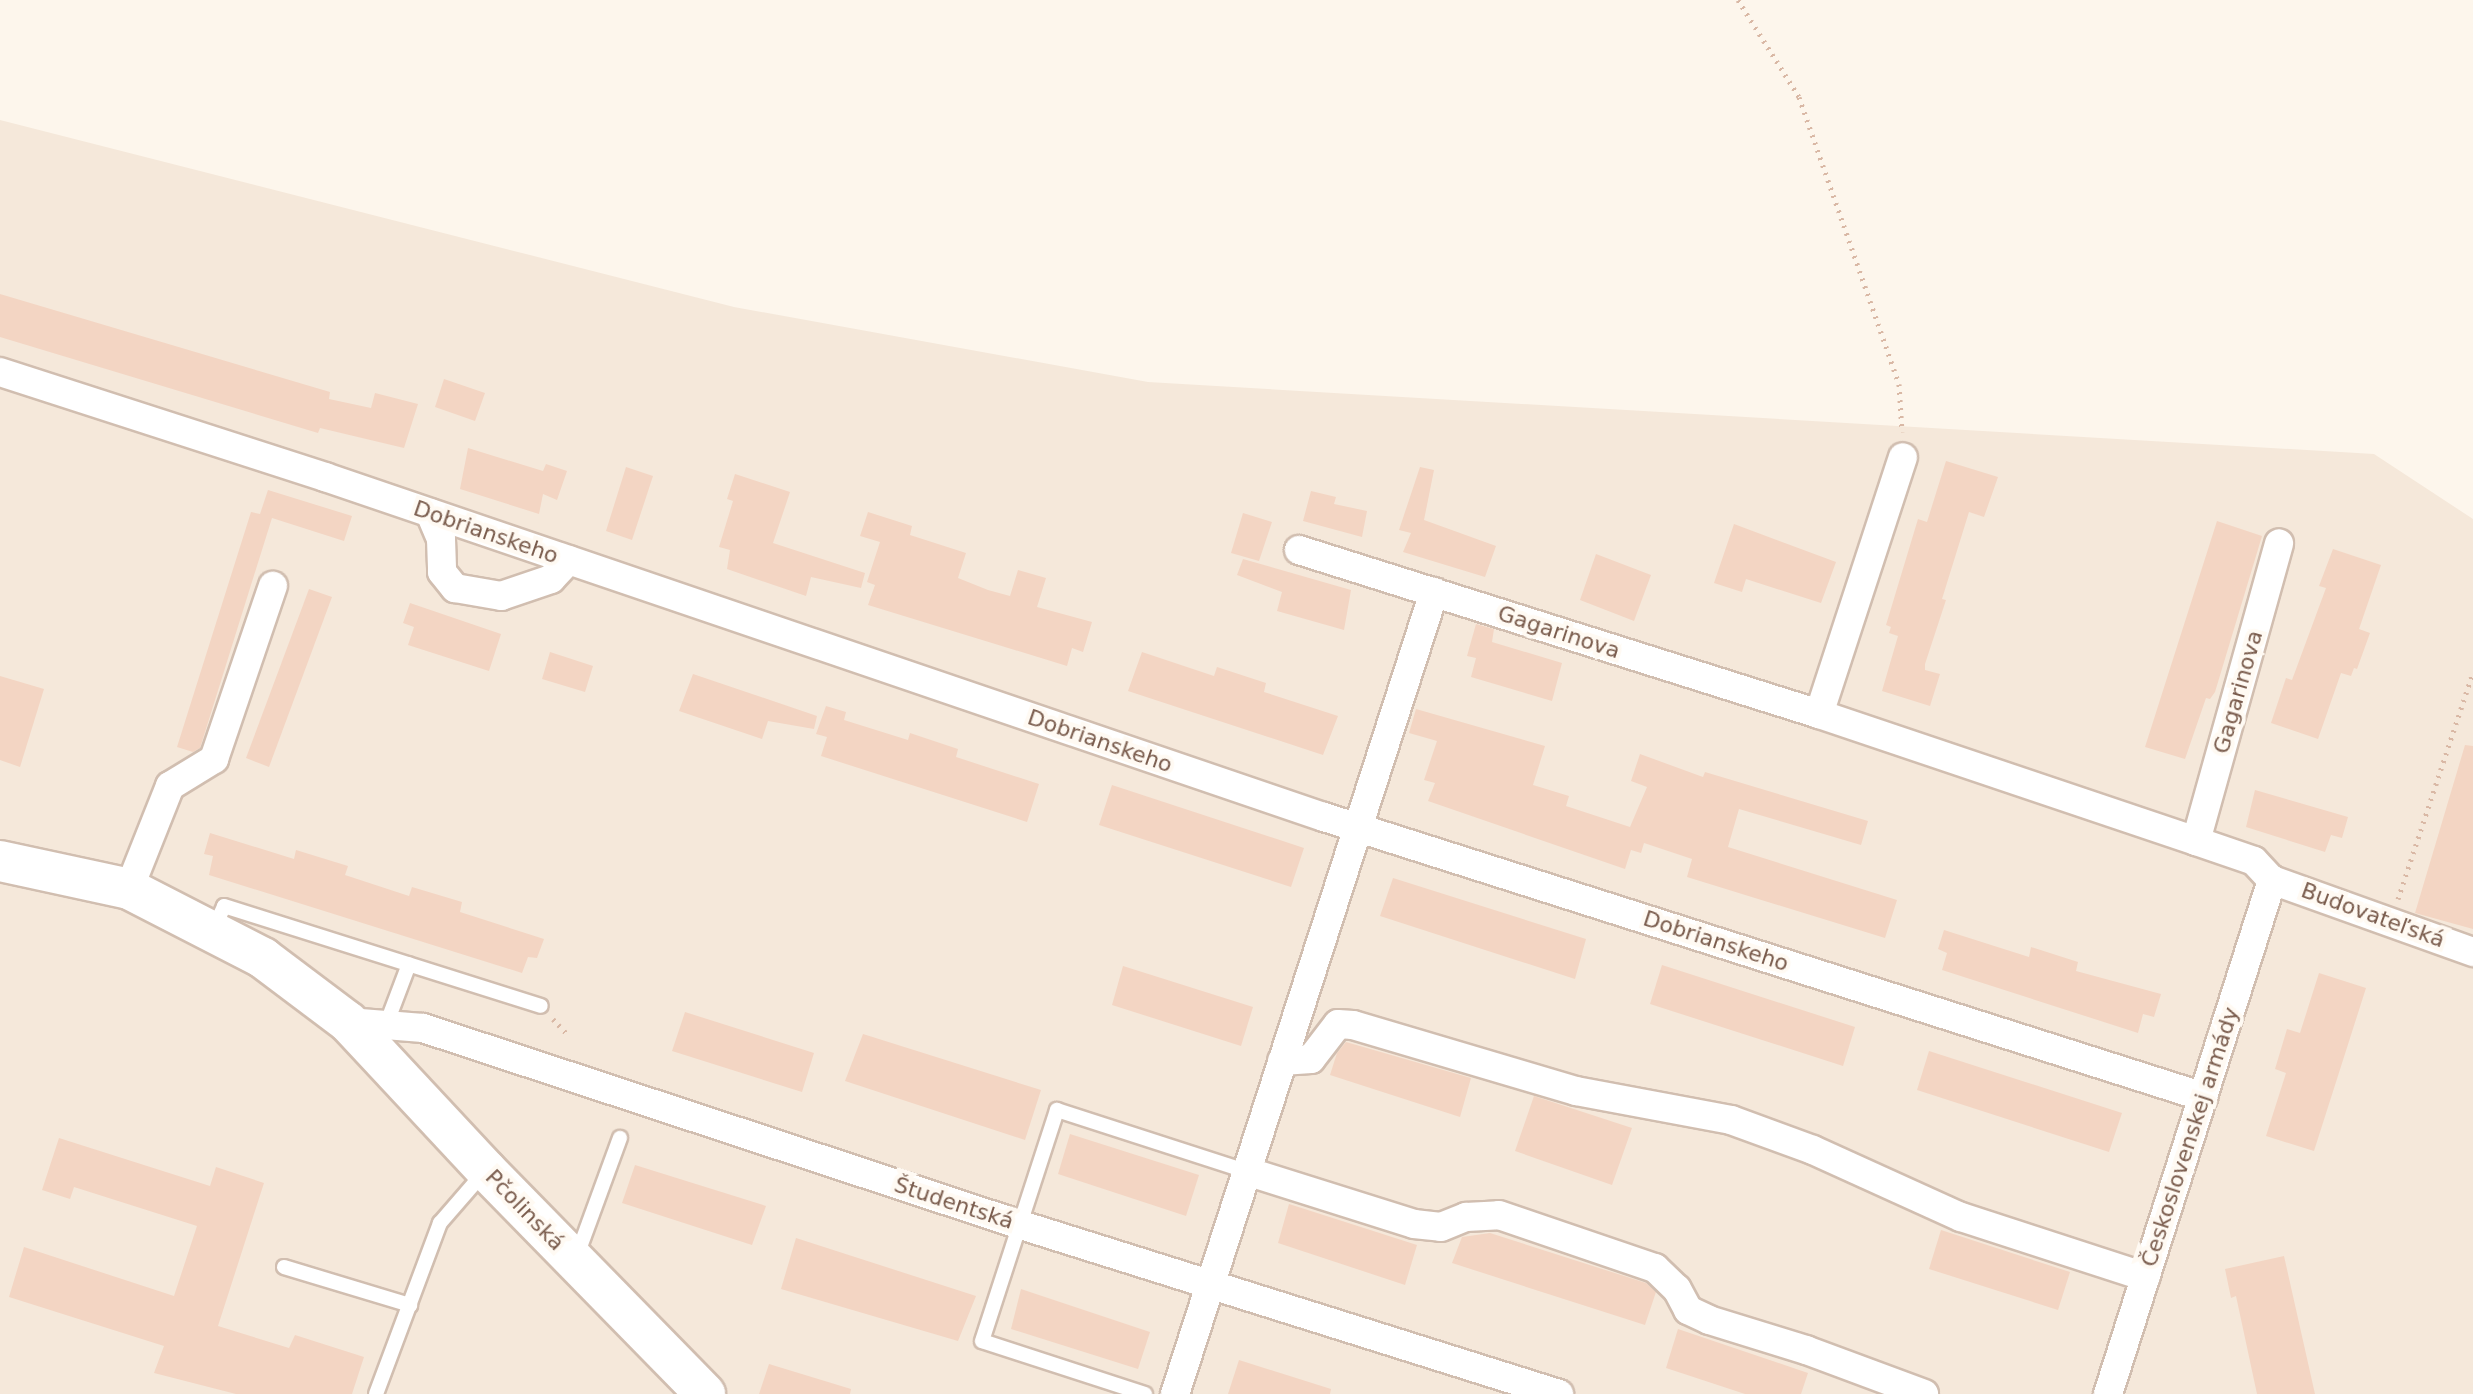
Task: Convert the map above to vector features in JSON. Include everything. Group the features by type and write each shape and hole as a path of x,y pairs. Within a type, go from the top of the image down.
{"main road":[{"name":"Pčolinská","path":"0,861 129,889 263,958 367,1024 486,1170 705,1394"}],"street":[{"name":"Dobrianskeho","path":"0,372 430,513 1357,827 2204,1097"},
{"path":"1819,714 1903,457"},
{"path":"430,513 441,539 442,572 455,588 501,596 551,579 569,560"},
{"name":"Gagarinova","path":"2196,841 2279,543"},
{"name":"Gagarinova","path":"1299,550 1819,714 2196,841 2254,861 2272,880"},
{"path":"129,889 170,786 214,759 273,586"},
{"path":"1175,1394 1434,592"},
{"name":"Budovateľská","path":"2272,880 2391,920 2473,952"},
{"name":"Československej armády","path":"2108,1394 2272,880"},
{"name":"Študentská","path":"367,1024 423,1028 1020,1224 1559,1394"},
{"path":"1282,1061 1311,1059 1338,1024 1353,1025 1576,1091 1731,1120 1813,1150 1961,1217 2146,1277"},
{"path":"1246,1171 1414,1224 1441,1227 1466,1217 1499,1215 1655,1268 1677,1289 1688,1310 1709,1320 1806,1350 1924,1394"}],"lane":[{"path":"212,932 224,906 541,1006"},
{"path":"367,1024 409,964"},
{"path":"1145,1394 982,1341 1057,1110 1246,1171"},
{"path":"575,1261 620,1138"},
{"path":"376,1394 440,1223 486,1170"},
{"path":"284,1267 410,1305"}],"path":[{"path":"1738,0 1799,97 1899,384 1903,457"},
{"path":"2391,920 2473,672"}],"shaded area":[{"path":"0,120 734,307 1148,382 2374,454 2473,519 2473,1394 0,1394"}],"building":[{"path":"0,294 330,392 329,399 371,408 375,393 418,404 404,448 320,428 318,433 0,337"},
{"path":"444,379 485,393 475,421 435,407"},
{"path":"468,448 543,471 546,464 567,471 557,500 543,494 539,514 460,489"},
{"path":"1946,461 1998,477 1984,517 1969,512 1942,599 1946,600 1925,664 1925,670 1940,674 1930,706 1882,691 1898,636 1889,633 1891,627 1886,625 1918,519 1927,522"},
{"path":"626,467 653,476 632,540 606,531"},
{"path":"1420,467 1434,470 1424,520 1496,546 1485,577 1403,552 1411,533 1399,530"},
{"path":"735,474 790,492 773,543 865,573 861,588 811,577 806,596 727,569 730,550 719,547 733,501 727,499"},
{"path":"268,490 352,516 344,541 272,518 200,748 193,752 177,747 251,512 260,514"},
{"path":"1311,491 1336,497 1334,504 1367,511 1362,537 1303,521"},
{"path":"868,512 912,526 910,535 966,553 958,578 988,590 1010,596 1018,570 1046,578 1037,607 1092,622 1083,652 1072,648 1067,666 868,605 875,585 867,582 880,542 860,536"},
{"path":"1243,513 1272,522 1259,561 1231,553"},
{"path":"2217,521 2262,536 2215,692 2210,699 2206,698 2185,759 2145,747"},
{"path":"1734,524 1836,562 1821,603 1746,579 1742,592 1714,583"},
{"path":"2333,549 2381,565 2359,629 2370,633 2357,669 2354,668 2351,676 2341,673 2318,739 2271,723 2286,678 2292,680 2326,588 2319,586"},
{"path":"1596,554 1651,575 1634,621 1580,600"},
{"path":"1243,559 1351,590 1344,630 1277,611 1282,592 1237,575"},
{"path":"309,589 332,597 269,767 246,758"},
{"path":"410,603 501,634 489,671 408,645 414,627 403,623"},
{"path":"1476,624 1494,629 1492,642 1562,663 1552,701 1471,677 1476,658 1467,656"},
{"path":"550,652 593,666 585,692 542,679"},
{"path":"1142,652 1214,676 1217,667 1266,683 1264,692 1338,716 1323,755 1128,691"},
{"path":"693,674 817,716 814,729 768,721 762,739 679,711"},
{"path":"0,676 44,689 20,767 0,760"},
{"path":"826,706 846,712 844,720 908,740 910,733 958,749 956,757 1039,784 1027,822 821,756 827,737 816,734"},
{"path":"1416,709 1545,746 1533,785 1569,796 1566,806 1630,827 1647,787 1631,781 1640,754 1703,777 1705,772 1868,821 1861,845 1739,809 1728,847 1897,900 1885,938 1687,877 1692,859 1644,843 1641,853 1631,850 1625,869 1428,801 1435,783 1424,780 1437,741 1409,733"},
{"path":"2465,745 2473,746 2473,929 2415,913"},
{"path":"1112,785 1304,848 1291,887 1099,825"},
{"path":"2255,790 2348,817 2342,838 2331,835 2325,852 2246,827"},
{"path":"210,833 294,859 296,850 348,866 345,875 409,896 412,887 462,902 460,912 544,939 537,958 528,957 522,973 209,875 213,856 204,854"},
{"path":"1393,878 1586,939 1575,979 1380,916"},
{"path":"1944,930 2029,957 2031,947 2078,962 2076,971 2161,994 2154,1017 2143,1014 2138,1033 1942,970 1947,953 1938,949"},
{"path":"1662,965 1855,1027 1843,1066 1650,1004"},
{"path":"1123,966 1253,1007 1241,1046 1112,1005"},
{"path":"2319,973 2366,988 2314,1151 2266,1136 2286,1073 2275,1069 2287,1029 2300,1033"},
{"path":"685,1012 814,1053 802,1092 672,1051"},
{"path":"863,1034 1041,1090 1025,1140 845,1081"},
{"path":"1346,1042 1471,1078 1460,1117 1330,1075 1337,1053"},
{"path":"1929,1051 2122,1113 2109,1152 1917,1090"},
{"path":"1534,1096 1632,1128 1612,1185 1515,1151"},
{"path":"1070,1134 1199,1175 1186,1216 1058,1174"},
{"path":"59,1138 210,1186 216,1167 264,1183 218,1326 289,1348 295,1335 364,1357 352,1394 236,1394 154,1373 164,1346 9,1297 24,1247 174,1296 197,1226 74,1187 70,1199 42,1190"},
{"path":"635,1165 766,1206 752,1245 622,1203"},
{"path":"1289,1204 1417,1245 1405,1285 1278,1243"},
{"path":"1941,1230 2070,1272 2058,1310 1929,1269"},
{"path":"1490,1233 1646,1283 1656,1292 1645,1325 1452,1263 1462,1237"},
{"path":"796,1238 976,1296 958,1341 781,1289"},
{"path":"2284,1256 2315,1394 2257,1394 2236,1296 2231,1298 2225,1269"},
{"path":"1021,1289 1150,1332 1138,1369 1011,1329"},
{"path":"1678,1329 1808,1373 1801,1394 1745,1394 1666,1368"},
{"path":"1239,1360 1331,1389 1330,1394 1228,1394"},
{"path":"769,1364 851,1389 850,1394 759,1394"}]}
